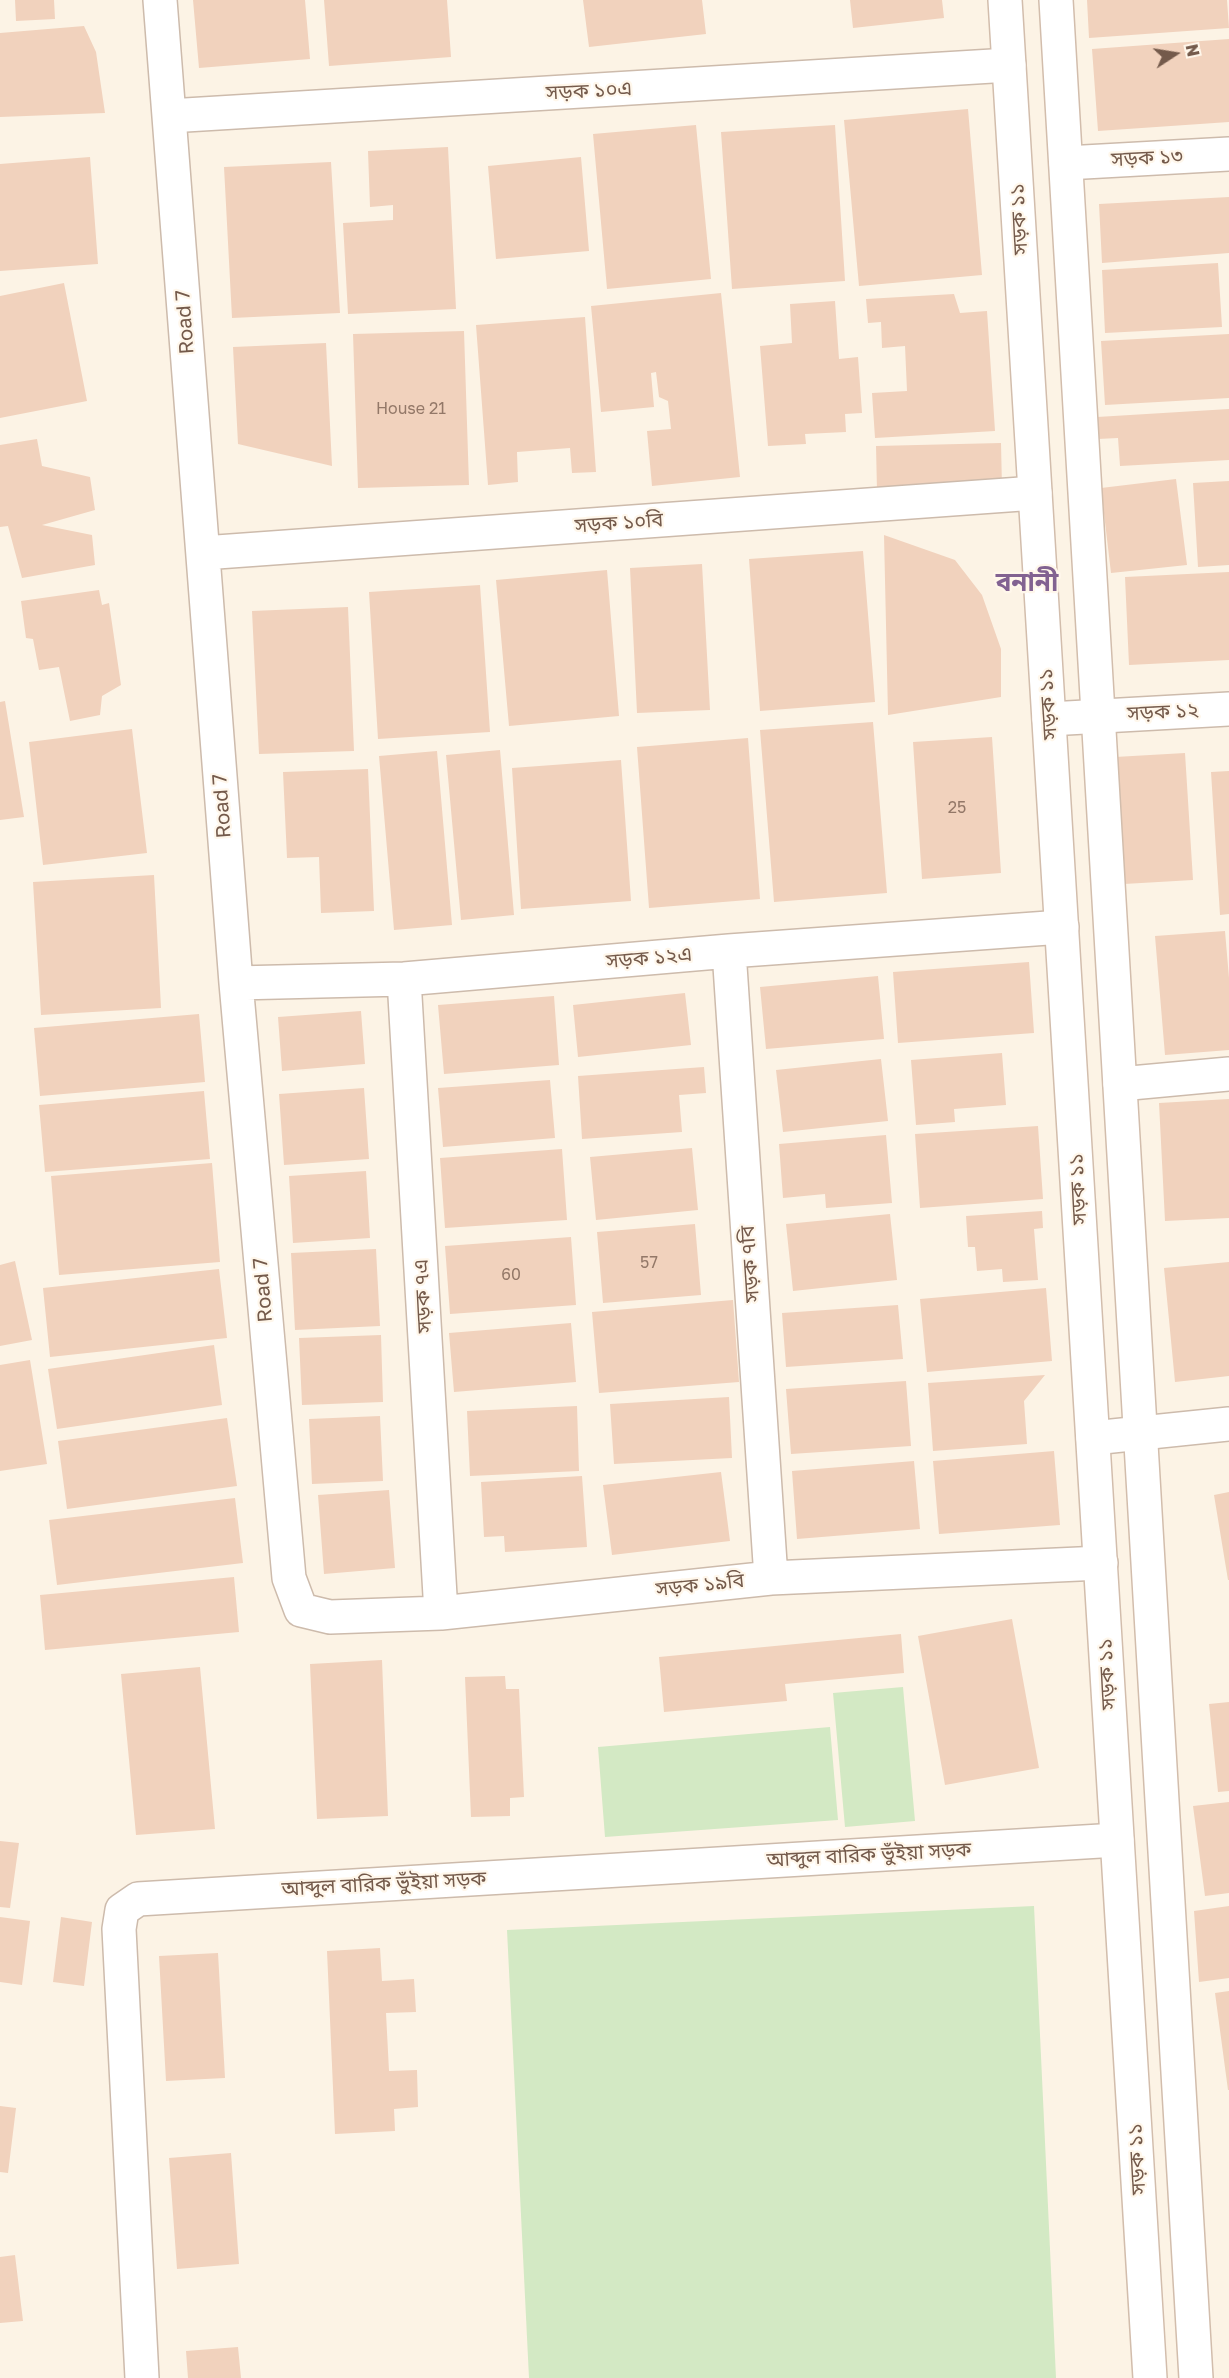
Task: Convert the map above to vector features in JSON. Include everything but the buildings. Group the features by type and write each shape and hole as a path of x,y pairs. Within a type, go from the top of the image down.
{"street":[{"name":"Road 7","path":"160,0 236,983 289,1578 301,1610"},
{"name":"সড়ক ১১","path":"1005,0 1150,2378"},
{"path":"1056,0 1196,2378"},
{"name":"সড়ক ১০এ","path":"169,116 1009,65"},
{"name":"সড়ক ১৩","path":"1066,163 1229,154"},
{"name":"সড়ক ১০বি","path":"203,553 1035,493"},
{"name":"সড়ক ১২","path":"1049,719 1229,708"},
{"name":"সড়ক ১২এ","path":"236,983 404,979 729,951 1062,927"},
{"name":"সড়ক ৭বি","path":"729,951 771,1578"},
{"name":"সড়ক ৭এ","path":"404,979 441,1613"},
{"path":"1120,1084 1229,1074"},
{"path":"1093,1438 1229,1424"},
{"name":"সড়ক ১৯বি","path":"301,1610 330,1617 441,1613 771,1578 1101,1563"},
{"name":"আব্দুল বারিক ভুঁইয়া সড়ক","path":"142,2378 119,1929 122,1910 138,1899 1117,1840 1164,1835"}],"green space":[{"path":"903,1687 915,1821 845,1827 833,1693"},
{"path":"830,1727 838,1820 605,1837 598,1747"},
{"path":"1034,1906 1056,2378 529,2378 507,1930"}],"district":[{"name":"বনানী","path":"1027,583"}]}
